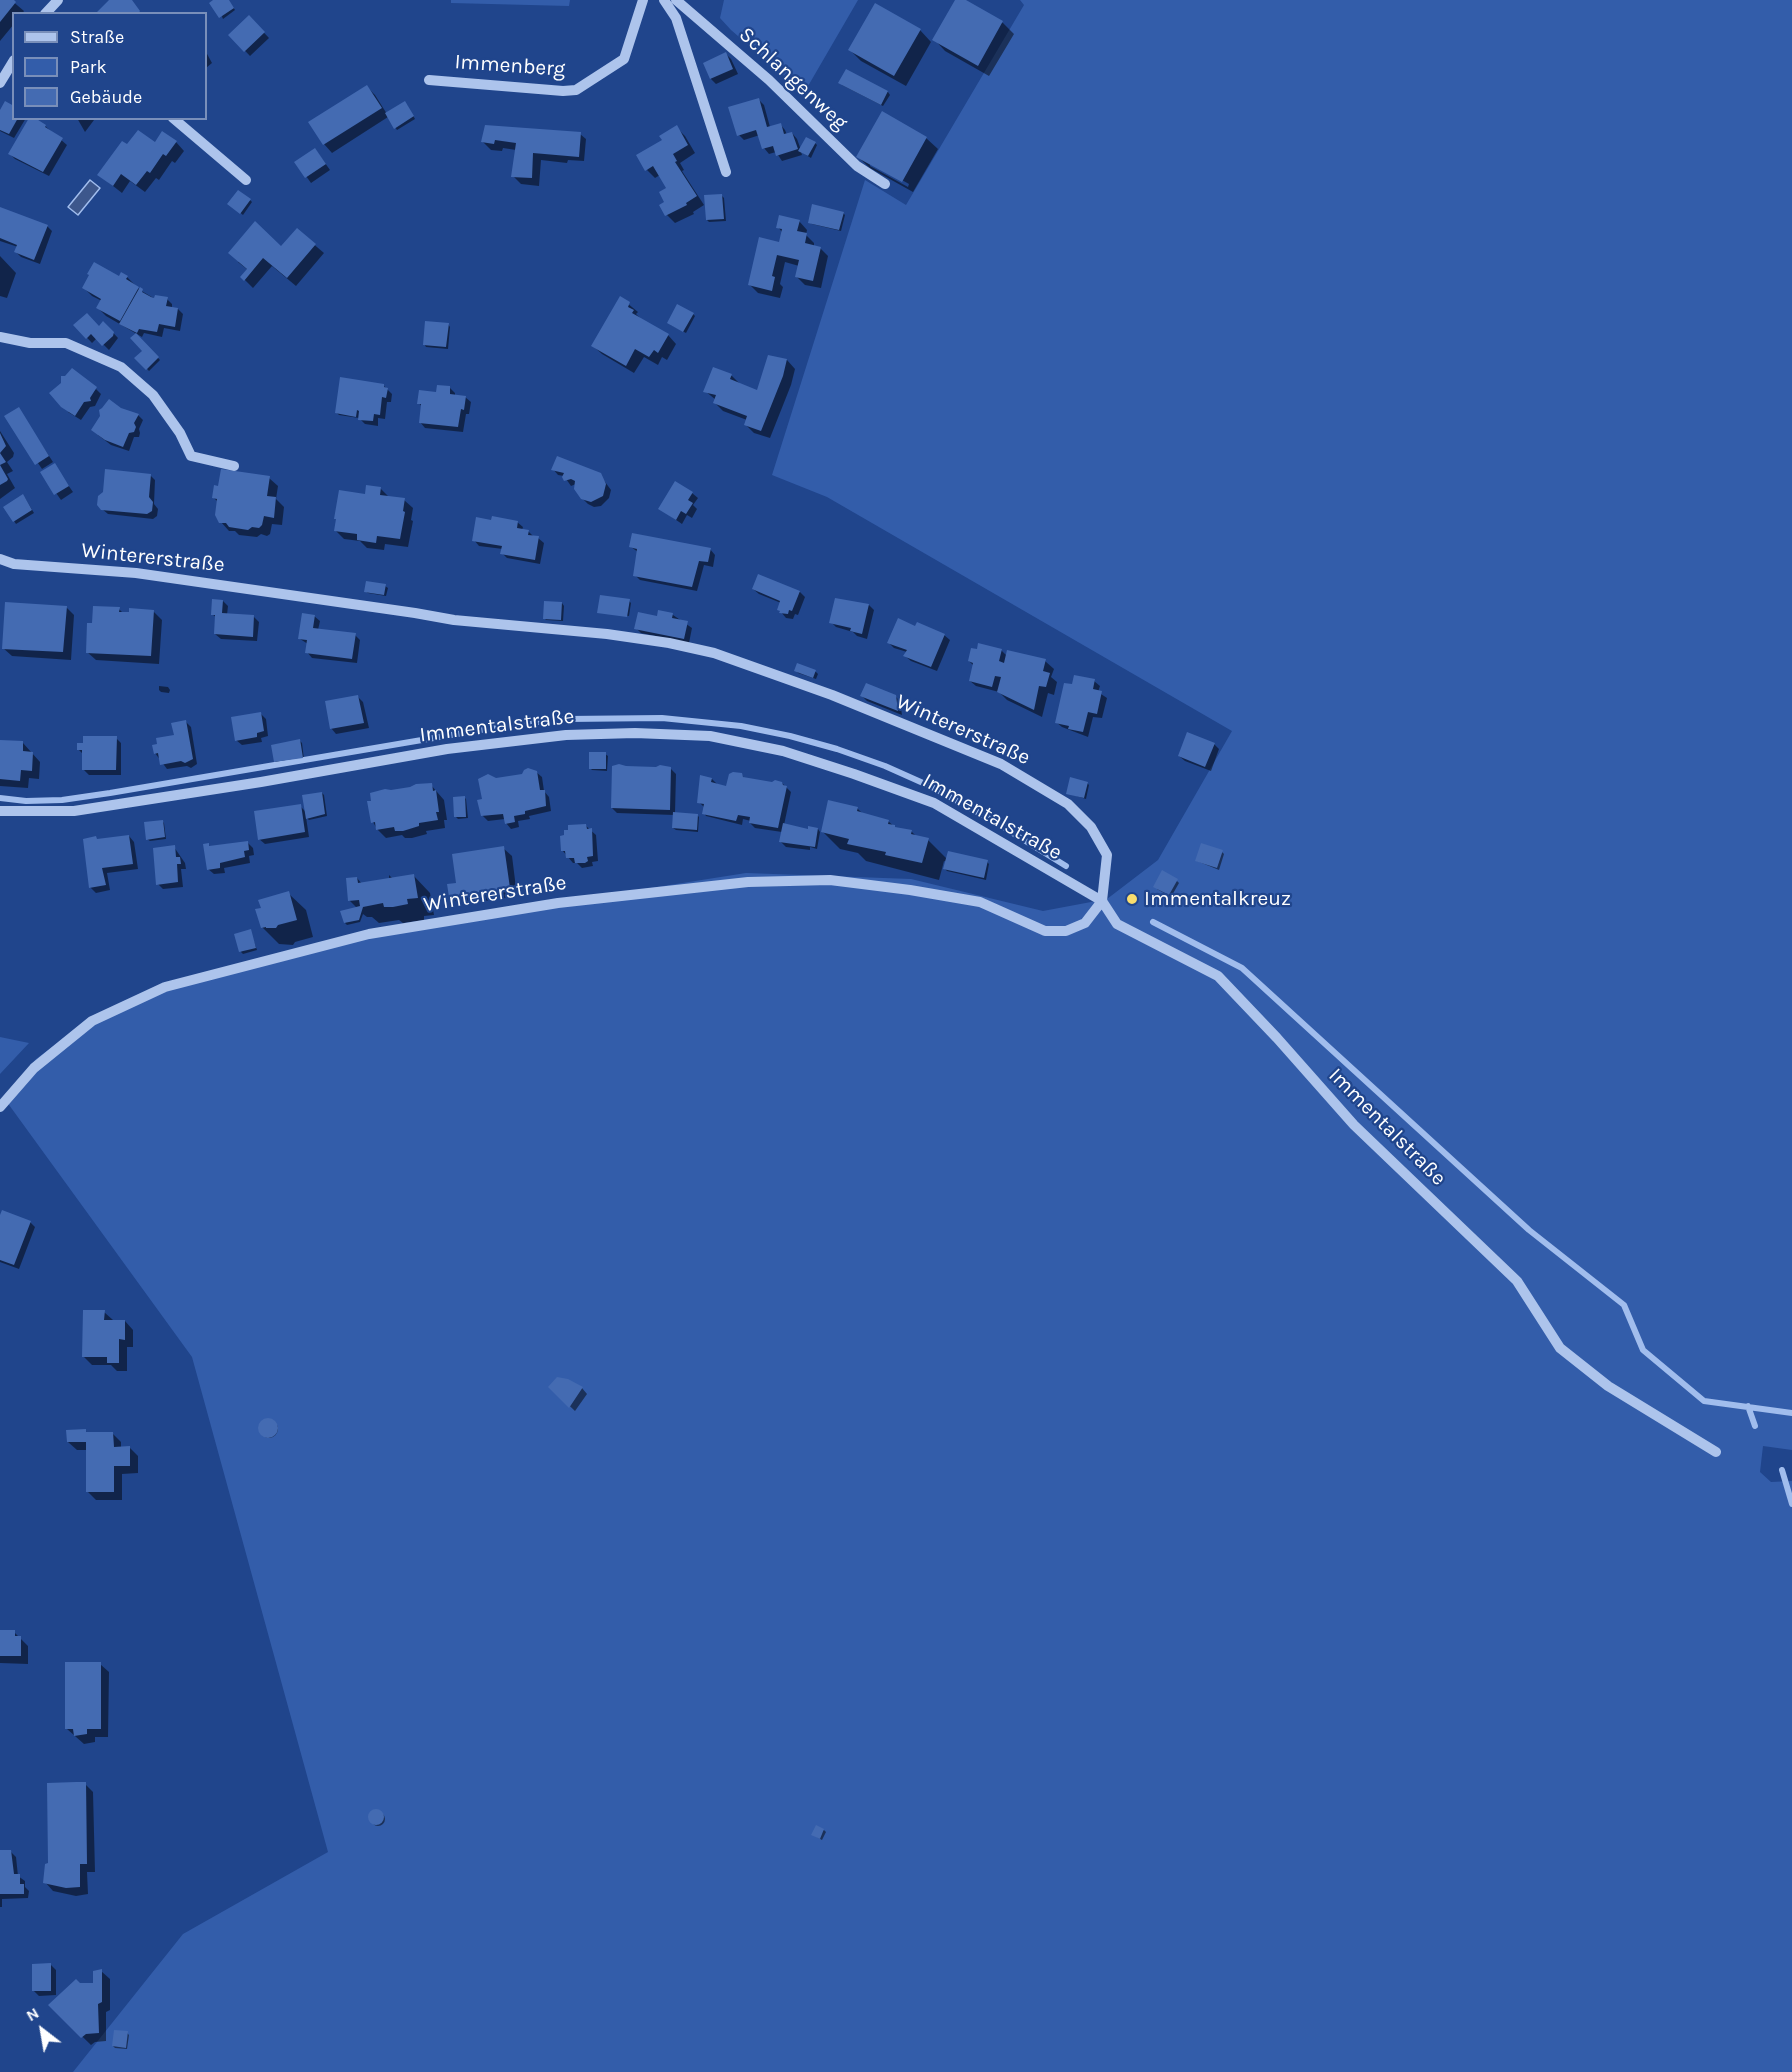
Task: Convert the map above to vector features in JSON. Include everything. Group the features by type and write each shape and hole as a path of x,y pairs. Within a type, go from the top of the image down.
{"street":[{"path":"47,12 58,0"},
{"name":"Immenberg","path":"429,80 563,92 576,90 624,58 643,0"},
{"path":"664,0 676,18 726,172"},
{"name":"Schlangenweg","path":"676,0 769,80 857,166 885,184"},
{"path":"0,83 12,63"},
{"path":"175,120 246,180"},
{"path":"0,337 30,343 66,343 121,367 153,396 180,433 191,456 234,466"},
{"name":"Wintererstraße","path":"0,559 14,564 136,573 454,620 607,633 714,653 832,695 1001,764 1068,804 1091,827 1107,855 1102,901 1085,923 1066,931 1045,931 980,902 830,880 748,882 558,903 369,934 165,987 92,1022 34,1068 0,1107"},
{"name":"Immentalstraße","path":"0,811 74,811 261,782 447,749 566,735 635,733 710,736 783,751 934,803 1102,901 1117,924 1218,976 1354,1125 1517,1281 1560,1348 1608,1386 1716,1452"}],"green space":[{"path":"451,0 570,0 569,6 451,3"},
{"path":"724,0 858,0 804,93 720,18"},
{"path":"1020,0 1792,0 1792,1450 1763,1446 1760,1472 1771,1482 1792,1481 1792,2072 73,2072 183,1934 328,1852 192,1357 4,1098 36,1059 90,1019 164,986 371,932 746,873 911,879 1043,911 1107,899 1158,860 1232,731 827,497 772,475 865,180 906,205 1024,5"},
{"path":"0,1037 29,1043 0,1074"}],"shaded area":[{"path":"90,180 100,188 78,215 68,207"}],"building":[{"path":"0,0 16,2 0,22"},
{"path":"109,0 132,0 140,11 139,12 97,12"},
{"path":"213,0 229,0 234,8 219,18 209,3"},
{"path":"955,0 966,0 1003,21 978,66 932,40"},
{"path":"875,3 921,29 894,76 848,50"},
{"path":"249,15 265,32 244,52 228,35"},
{"path":"726,52 733,69 710,79 703,63"},
{"path":"846,69 888,91 881,105 838,83"},
{"path":"367,85 382,108 323,145 308,122"},
{"path":"759,98 767,127 781,123 784,134 792,132 798,149 776,156 773,146 762,149 756,130 737,136 728,107"},
{"path":"5,101 12,105 12,120 17,120 9,134 0,130 0,110"},
{"path":"405,101 414,116 394,129 385,113"},
{"path":"882,111 927,137 902,182 856,157"},
{"path":"28,120 38,120 63,138 43,172 8,154"},
{"path":"485,125 581,132 579,157 533,153 532,178 511,177 516,143 495,140 494,144 481,142"},
{"path":"677,125 688,145 673,154 677,161 675,162 697,196 686,203 687,205 665,216 659,205 664,202 659,192 666,188 653,166 645,171 636,155 662,140 659,136"},
{"path":"138,130 155,142 162,131 177,141 166,156 163,154 150,173 147,171 136,185 121,174 113,186 97,175 122,141 127,144"},
{"path":"806,137 816,142 808,156 798,151"},
{"path":"315,148 326,164 305,178 294,162"},
{"path":"238,190 251,199 240,214 227,204"},
{"path":"722,194 724,219 706,220 704,195"},
{"path":"812,204 844,212 839,230 808,223"},
{"path":"0,207 48,225 34,260 14,252 17,245 0,238"},
{"path":"779,215 800,220 797,231 807,233 805,243 821,247 813,281 795,277 799,260 777,255 772,276 775,277 772,291 748,285 759,237 779,242 782,229 776,228"},
{"path":"255,221 281,246 297,228 316,244 287,278 263,258 244,281 240,277 247,269 228,253"},
{"path":"94,262 119,276 121,272 128,276 126,279 139,287 120,321 96,308 101,299 82,288"},
{"path":"140,287 143,289 142,292 151,297 154,298 155,295 168,297 166,306 178,308 175,327 159,324 157,332 139,329 137,333 119,324"},
{"path":"620,296 630,302 628,307 634,310 632,313 669,334 658,353 654,350 649,357 635,349 626,366 591,346"},
{"path":"677,304 694,313 683,332 667,323"},
{"path":"87,313 99,326 103,321 114,332 113,336 102,346 91,334 86,339 73,325"},
{"path":"425,321 449,323 446,347 423,345"},
{"path":"136,333 159,357 146,370 134,358 142,351 130,338"},
{"path":"768,355 787,359 783,376 761,431 744,425 747,416 713,403 716,395 703,392 713,367 732,374 730,379 757,390"},
{"path":"72,368 97,387 90,398 91,401 84,402 75,416 61,407 49,393 61,383 61,376 65,376"},
{"path":"340,377 384,384 384,387 388,388 386,398 382,397 380,415 374,414 373,421 358,420 359,411 357,410 356,417 335,413"},
{"path":"437,385 450,386 450,394 466,396 458,427 419,423 421,404 417,404 419,390 436,392"},
{"path":"109,399 121,408 139,414 134,423 136,427 134,432 129,433 123,447 105,440 91,430 100,416 99,410"},
{"path":"19,407 49,456 35,465 4,416"},
{"path":"0,433 6,446 0,453"},
{"path":"0,453 6,462 0,465"},
{"path":"557,456 601,473 606,484 603,496 591,502 581,499 574,489 575,481 571,479 564,481 562,477 564,473 551,470"},
{"path":"55,463 69,486 54,495 40,472"},
{"path":"0,465 8,479 0,485"},
{"path":"105,469 151,474 149,497 153,502 152,511 147,514 101,510 97,505 98,496 103,492"},
{"path":"221,469 270,476 267,496 276,497 274,518 264,516 259,528 252,527 248,530 219,523 215,515 217,499 212,498 214,485 218,486"},
{"path":"675,481 693,492 688,500 693,503 686,514 681,511 676,520 658,509"},
{"path":"366,485 381,487 380,495 405,498 400,539 377,536 376,543 357,540 357,534 334,531 339,490 365,494"},
{"path":"23,494 32,510 13,522 3,507"},
{"path":"492,516 518,521 517,528 529,530 528,535 539,536 535,560 500,554 502,546 472,541 476,517 491,520"},
{"path":"632,533 711,548 708,562 699,561 692,587 633,576 637,549 629,547"},
{"path":"758,574 800,591 792,611 789,610 788,614 779,613 780,611 777,610 780,601 752,589"},
{"path":"366,581 386,584 384,595 364,592"},
{"path":"600,595 630,599 627,617 597,613"},
{"path":"835,598 869,604 862,634 850,631 851,628 829,623"},
{"path":"212,599 223,600 222,613 254,615 253,637 214,634 215,615 211,615"},
{"path":"544,601 562,602 561,620 543,619"},
{"path":"5,602 67,606 63,652 2,649"},
{"path":"93,606 120,607 119,612 129,612 129,608 154,610 151,656 86,653 87,623 92,623"},
{"path":"658,610 673,613 672,618 688,621 684,639 634,629 638,612 657,616"},
{"path":"302,613 315,615 313,628 356,633 352,659 305,653 307,640 298,639"},
{"path":"898,618 915,626 917,622 945,634 931,667 903,656 907,650 887,643"},
{"path":"978,643 1002,649 999,661 1004,663 1007,650 1046,659 1043,671 1050,673 1046,687 1039,686 1034,710 997,692 1001,677 995,676 992,687 969,681 973,663 968,661 971,648 977,649"},
{"path":"797,663 816,670 813,678 794,671"},
{"path":"1074,675 1095,679 1093,689 1102,691 1097,714 1088,712 1083,732 1055,723 1064,683 1072,684"},
{"path":"866,683 896,695 898,711 860,696"},
{"path":"358,695 364,723 330,729 325,701"},
{"path":"261,712 264,731 257,733 257,737 235,741 231,717"},
{"path":"186,720 193,759 185,763 181,761 160,765 158,753 154,754 152,745 157,744 156,738 174,735 171,723"},
{"path":"1187,732 1215,743 1205,767 1178,756"},
{"path":"83,736 117,736 116,770 82,770 82,750 77,750 77,743 83,743"},
{"path":"300,739 303,758 274,762 271,745"},
{"path":"0,740 23,741 23,751 33,752 32,771 21,770 20,781 0,779"},
{"path":"589,752 606,752 606,769 589,769"},
{"path":"619,764 671,767 670,810 611,808 612,766"},
{"path":"528,768 537,771 540,790 545,790 546,806 525,811 525,814 514,816 515,822 505,824 503,814 481,816 477,800 482,799 478,779 488,774 496,778 522,774"},
{"path":"742,773 743,777 772,782 775,780 787,786 778,828 749,823 750,817 738,815 736,821 702,814 704,804 697,803 700,775 712,778 711,782 726,786 729,774"},
{"path":"1070,777 1088,782 1084,798 1066,794"},
{"path":"432,783 433,791 436,790 438,820 419,823 419,826 403,831 395,831 394,827 376,830 375,822 371,823 367,801 371,801 370,793"},
{"path":"322,792 325,814 306,819 302,795"},
{"path":"465,796 466,817 454,817 453,797"},
{"path":"828,800 858,807 857,811 889,820 888,824 912,830 911,834 929,838 922,863 885,855 886,852 847,844 849,839 821,832"},
{"path":"301,804 305,832 258,840 254,811"},
{"path":"673,812 698,814 697,830 672,828"},
{"path":"163,820 165,837 146,840 144,822"},
{"path":"783,823 808,829 808,826 818,828 815,847 779,842"},
{"path":"586,824 587,829 592,828 593,856 587,857 588,861 585,863 575,863 574,858 566,858 565,851 561,851 560,836 564,835 564,830 568,830 568,825"},
{"path":"129,835 133,864 102,868 106,885 89,888 83,839 96,836 97,839"},
{"path":"248,841 249,850 244,851 245,857 220,863 220,868 207,870 203,844 209,843 209,846"},
{"path":"1201,843 1223,850 1217,868 1195,861"},
{"path":"175,845 176,857 180,857 181,864 177,864 178,882 156,885 153,848"},
{"path":"504,846 510,888 449,897 447,884 456,883 452,854"},
{"path":"948,851 988,860 984,878 943,869"},
{"path":"1162,870 1178,879 1169,895 1153,887"},
{"path":"414,874 418,898 407,899 408,904 393,907 384,907 383,903 363,907 359,920 344,923 340,911 360,906 359,900 348,901 346,878 357,877 358,883"},
{"path":"289,891 297,920 278,925 276,928 261,928 255,909 261,908 258,900"},
{"path":"251,929 256,948 239,952 234,934"},
{"path":"2,1210 31,1221 14,1265 0,1260"},
{"path":"83,1310 105,1310 104,1320 125,1320 125,1340 119,1339 119,1363 107,1363 107,1357 82,1357"},
{"path":"557,1377 568,1379 583,1387 569,1408 548,1387"},
{"path":"268,1418 275,1421 278,1428 275,1435 268,1438 261,1435 258,1428 261,1421"},
{"path":"86,1429 86,1432 113,1432 114,1447 130,1446 130,1466 114,1466 114,1492 86,1492 86,1442 67,1442 66,1430"},
{"path":"0,1630 15,1630 15,1636 21,1636 21,1656 0,1656"},
{"path":"65,1662 101,1662 101,1729 87,1729 87,1734 74,1736 73,1729 65,1729"},
{"path":"86,1782 87,1864 80,1864 80,1887 66,1888 43,1883 45,1864 48,1863 47,1783"},
{"path":"376,1809 384,1817 376,1825 368,1817"},
{"path":"816,1825 824,1829 820,1839 811,1835"},
{"path":"0,1850 11,1850 14,1874 20,1874 20,1884 24,1884 24,1894 0,1894"},
{"path":"51,1963 51,1991 32,1991 32,1964"},
{"path":"102,1969 102,2002 98,2004 99,2033 86,2034 81,2038 48,2005 76,1979 80,1983 93,1983 93,1971"},
{"path":"114,2030 128,2031 126,2048 112,2046"}],"waterway":[{"path":"0,798 26,801 62,800 510,725 567,719 662,718 741,726 790,736 885,766 932,787 990,819 1066,866"},
{"path":"1153,922 1242,968 1529,1230 1624,1305 1643,1350 1704,1401 1792,1413"},
{"path":"1748,1406 1755,1426"},
{"path":"1782,1470 1792,1504"}],"place":[{"name":"Immentalkreuz","path":"1132,899"}]}
